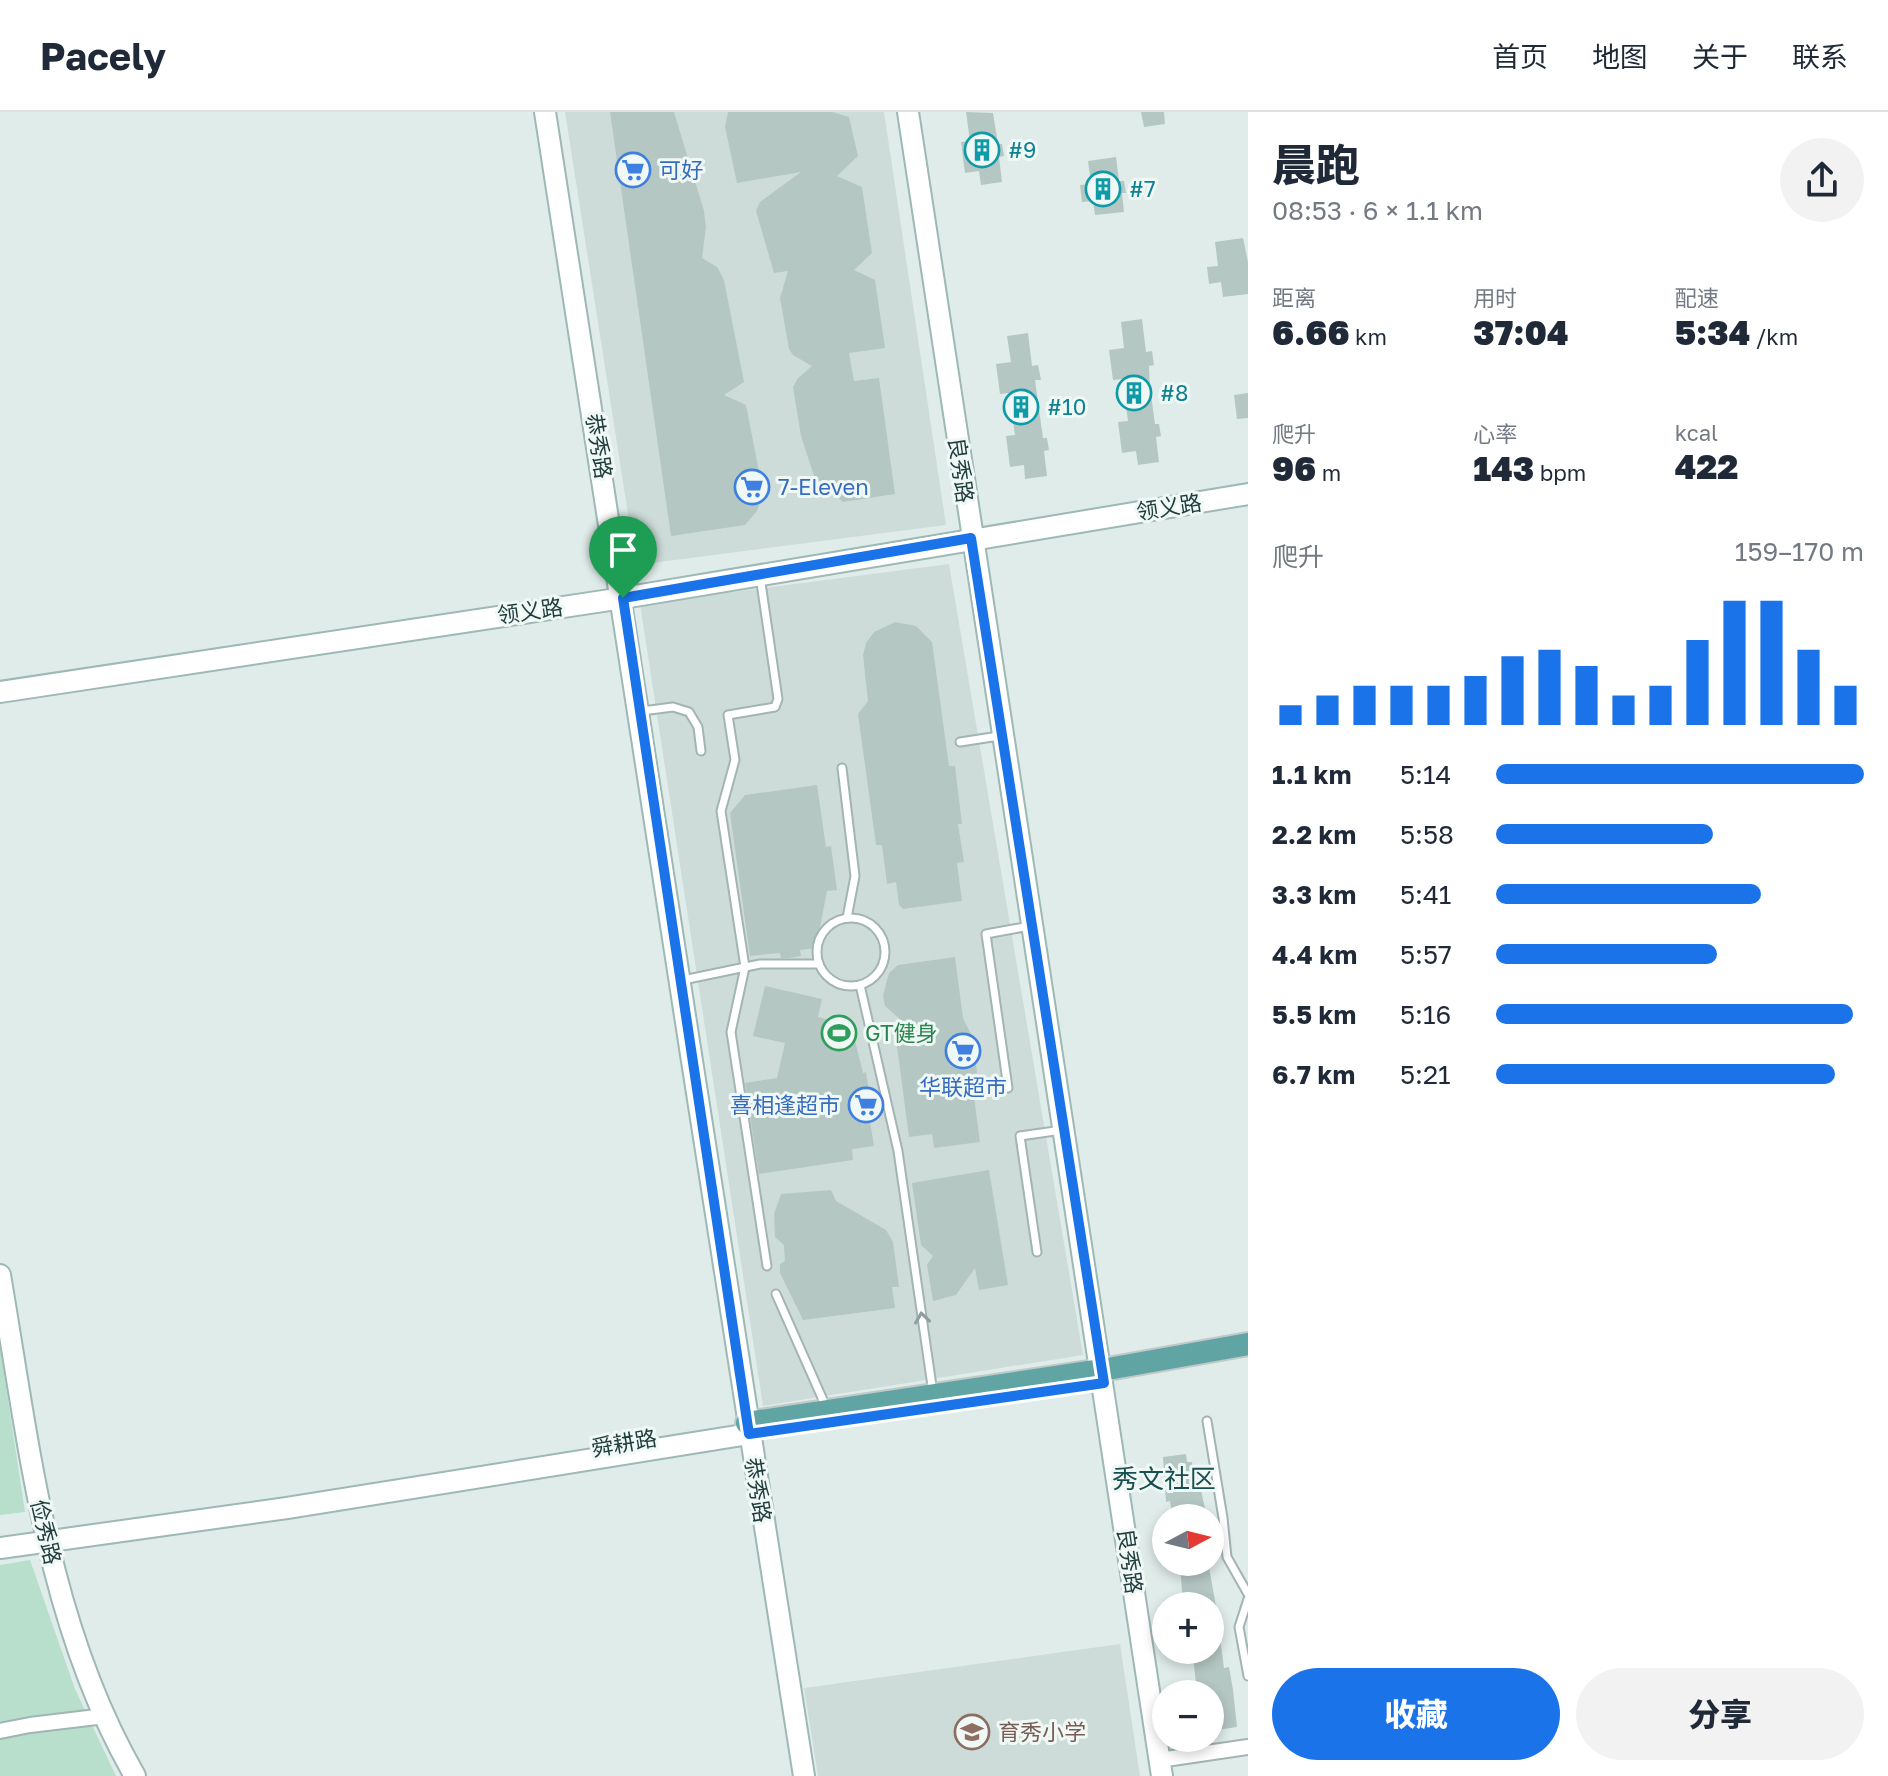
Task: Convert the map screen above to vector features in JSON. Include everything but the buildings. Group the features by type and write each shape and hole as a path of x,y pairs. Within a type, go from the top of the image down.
{"main road":[{"name":"舜耕路","path":"748,1428 1103,1377 1248,1344"},
{"name":"舜耕路","path":"748,1428 828,1411 933,1395 1248,1359"}],"street":[{"name":"恭秀路","path":"545,112 804,1776"},
{"name":"良秀路","path":"908,112 971,538 1103,1377 1160,1768"},
{"name":"领义路","path":"0,692 623,598 1248,494"},
{"name":"俭秀路","path":"0,1275 46,1536 72,1633 105,1716 135,1776"},
{"name":"舜耕路","path":"0,1537 46,1536 287,1508 748,1428"},
{"name":"舜耕路","path":"0,1548 46,1536"},
{"path":"0,1731 105,1716"},
{"path":"1160,1768 1248,1747"}],"lane":[{"path":"760,574 778,699 775,707 728,715 735,760 721,811 745,967 731,1032 767,1266"},
{"path":"640,712 673,707 689,712 698,727 701,751"},
{"path":"960,742 1002,736"},
{"path":"842,768 855,876 847,918"},
{"path":"847,918 868,923 883,940 884,962 879,972 860,985 838,984 828,978 819,964 817,947 820,937 836,921 847,918"},
{"path":"1008,1088 986,934 1032,926"},
{"path":"681,980 760,964 819,964"},
{"path":"860,985 898,1151 933,1395"},
{"path":"1037,1252 1020,1136 1064,1129"},
{"path":"776,1294 828,1411"},
{"path":"1207,1421 1227,1557 1248,1596 1239,1627 1248,1676"}],"shaded area":[{"path":"565,112 884,112 946,525 636,565"},
{"path":"949,564 1083,1355 763,1406 640,604"},
{"name":"育秀小学","path":"1120,1644 1140,1776 818,1776 804,1688"}],"green space":[{"path":"0,1347 25,1512 0,1515"},
{"path":"30,1560 75,1689 116,1776 0,1776 0,1565"}],"place":[{"name":"#9","path":"982,150"},
{"name":"可好","path":"633,170"},
{"name":"#7","path":"1103,189"},
{"name":"#8","path":"1134,393"},
{"name":"#10","path":"1021,407"},
{"name":"7-Eleven","path":"752,487"},
{"name":"GT健身","path":"839,1033"},
{"name":"华联超市","path":"963,1051"},
{"name":"喜相逢超市","path":"866,1105"},
{"name":"育秀小学","path":"972,1732"}],"district":[{"name":"秀文社区","path":"1164,1479"}],"route":[{"path":"971,538 1104,1383 749,1434 623,598 971,538"}]}
